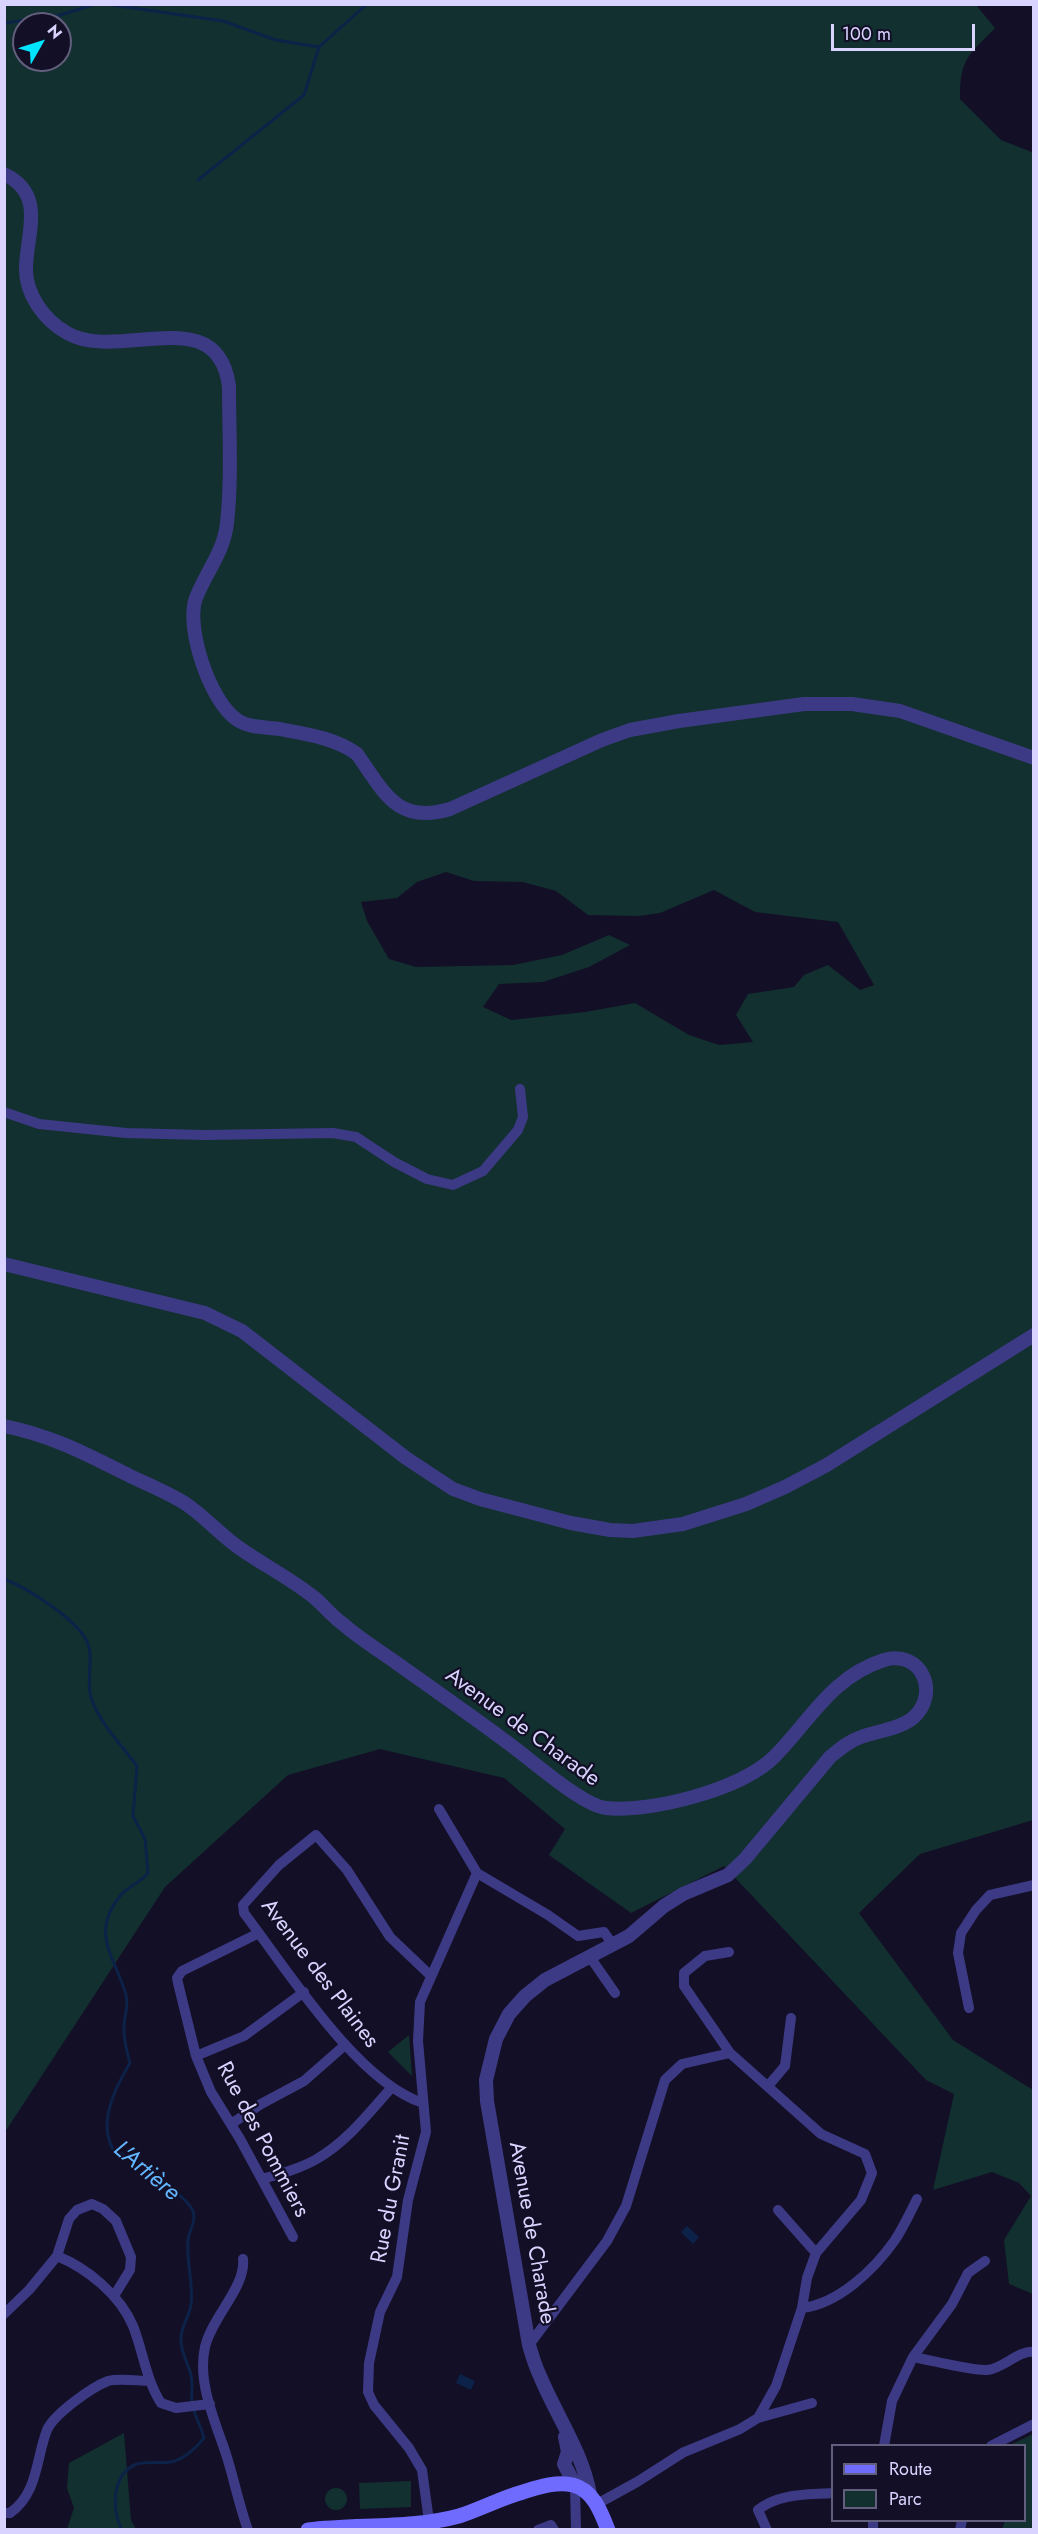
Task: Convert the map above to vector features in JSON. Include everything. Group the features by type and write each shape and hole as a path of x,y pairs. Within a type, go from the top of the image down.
{"main road":[{"path":"308,2529 429,2522 459,2516 541,2487 561,2483 575,2485 593,2499 608,2529"}],"street":[{"path":"4,174 17,182 29,199 32,220 26,278 41,310 54,323 69,334 95,342 171,338 198,340 215,351 225,367 229,386 227,524 222,548 196,599 193,615 198,642 213,691 223,707 244,724 316,736 350,748 392,800 408,811 425,814 450,809 602,740 630,730 730,713 804,704 852,704 900,711 1034,758"},
{"path":"4,1112 39,1124 126,1132 205,1135 333,1133 356,1137 394,1162 427,1179 453,1185 483,1171 518,1130 523,1117 520,1089"},
{"path":"4,1264 205,1313 224,1321 242,1331 440,1482 480,1499 571,1523 610,1530 654,1530 683,1524 746,1504 785,1487 835,1460 1034,1335"},
{"name":"Avenue de Charade","path":"4,1426 68,1444 183,1502 237,1546 298,1586 343,1625 535,1761 579,1797 603,1808 628,1809 696,1797 736,1782 773,1757 819,1702 845,1681 885,1660 897,1658 918,1668 924,1677 928,1689 921,1709 904,1724 847,1744 830,1757 745,1859 728,1875 683,1894 664,1906 629,1936 545,1980 525,1996 509,2014 496,2039 486,2080 487,2101 529,2345 540,2376 587,2477 593,2499"},
{"path":"439,1809 477,1873 548,1915 578,1936 604,1932 613,1945"},
{"name":"Avenue des Plaines","path":"423,2103 392,2087 360,2062 259,1933 244,1912 243,1905 279,1865 316,1835 347,1870 390,1937 431,1976"},
{"name":"Rue du Granit","path":"429,2522 422,2470 409,2448 374,2405 368,2392 369,2363 380,2312 398,2277 408,2200 426,2132 418,2041 420,2002 477,1873"},
{"path":"969,2008 958,1953 961,1933 976,1910 990,1895 1034,1885"},
{"name":"Rue des Pommiers","path":"259,1933 179,1974 178,1983 196,2056 211,2092 293,2237"},
{"path":"729,1952 705,1956 684,1973 684,1986 730,2053 821,2134 865,2154 872,2173 861,2200 816,2253 807,2278 802,2308 776,2386 758,2418"},
{"path":"590,1957 615,1993"},
{"path":"196,2056 244,2036 304,1992"},
{"path":"768,2086 785,2066 791,2018"},
{"path":"231,2124 261,2104 304,2081 345,2045"},
{"path":"529,2345 607,2241 626,2206 665,2080 682,2064 730,2053"},
{"path":"262,2179 302,2166 324,2155 354,2129 392,2087"},
{"path":"802,2308 823,2303 856,2281 895,2240 917,2199"},
{"path":"4,2314 29,2290 57,2256 69,2219 77,2210 92,2205 103,2210 116,2221 131,2257 130,2270 114,2296"},
{"path":"778,2210 816,2253"},
{"path":"57,2256 73,2262 114,2296 132,2325 150,2381 161,2403 176,2408 205,2404"},
{"path":"243,2259 243,2271 215,2320 205,2347 204,2371 205,2404 248,2529"},
{"path":"884,2444 892,2402 913,2357 952,2304 968,2273 985,2262"},
{"path":"913,2357 986,2370 1002,2366 1028,2352 1034,2352"},
{"path":"4,2513 10,2513 18,2508 32,2483 47,2429 56,2416 111,2380 150,2381"},
{"path":"593,2499 630,2487 684,2452 740,2429 758,2418 812,2403"},
{"name":"Avenue de Charade","path":"561,2417 568,2452 564,2464 575,2485"},
{"path":"993,2444 1034,2424"},
{"path":"541,2487 564,2464"},
{"path":"575,2485 576,2529"},
{"path":"767,2529 758,2510 765,2504 788,2495 831,2493"},
{"path":"538,2529 551,2525 554,2529"}],"green space":[{"path":"5,5 976,5 995,28 967,59 960,85 960,99 1001,140 1034,153 1033,1820 920,1854 859,1913 953,2040 1033,2090 1033,2294 1009,2284 1004,2240 1031,2196 1019,2183 992,2172 933,2190 954,2094 926,2080 724,1866 631,1913 549,1855 565,1829 504,1778 380,1749 288,1775 165,1887 5,2132","holes":["446,872 474,881 523,882 556,891 588,915 639,916 660,913 714,890 755,912 838,922 874,985 860,990 828,965 804,975 794,987 748,994 736,1015 753,1042 719,1045 689,1035 635,1003 585,1012 511,1020 483,1007 499,984 543,982 589,967 630,945 609,935 562,955 513,965 416,967 389,959 367,921 361,902 397,898 417,882"]},
{"path":"409,2035 412,2076 388,2052"},
{"path":"124,2433 131,2520 136,2529 67,2529 74,2508 67,2488 69,2463"},
{"path":"1033,2434 1033,2529 1002,2529 1005,2522 1026,2522 1026,2444 1012,2444"},
{"path":"411,2481 411,2507 360,2509 359,2483"},
{"path":"336,2488 344,2491 347,2499 344,2507 336,2510 328,2507 325,2499 328,2491"}],"water":[{"path":"687,2226 699,2237 693,2244 681,2232"},
{"path":"460,2374 475,2381 471,2390 456,2383"}],"waterway":[{"path":"4,23 57,16 96,4"},
{"path":"105,4 223,21 276,40 319,47"},
{"path":"198,180 304,95 319,47 367,4"},
{"name":"L'Artière","path":"4,1579 53,1607 85,1637 90,1653 89,1684 95,1707 137,1766 133,1816 145,1839 148,1873 120,1896 106,1923 108,1946 127,1999 124,2032 130,2063 114,2094 107,2129 114,2151 144,2163 156,2177 184,2199 194,2215 188,2237 191,2305 182,2331 181,2345 191,2375 193,2407 204,2438 180,2459 170,2462 137,2464 123,2475 118,2483 115,2502 118,2522 122,2530"}]}
